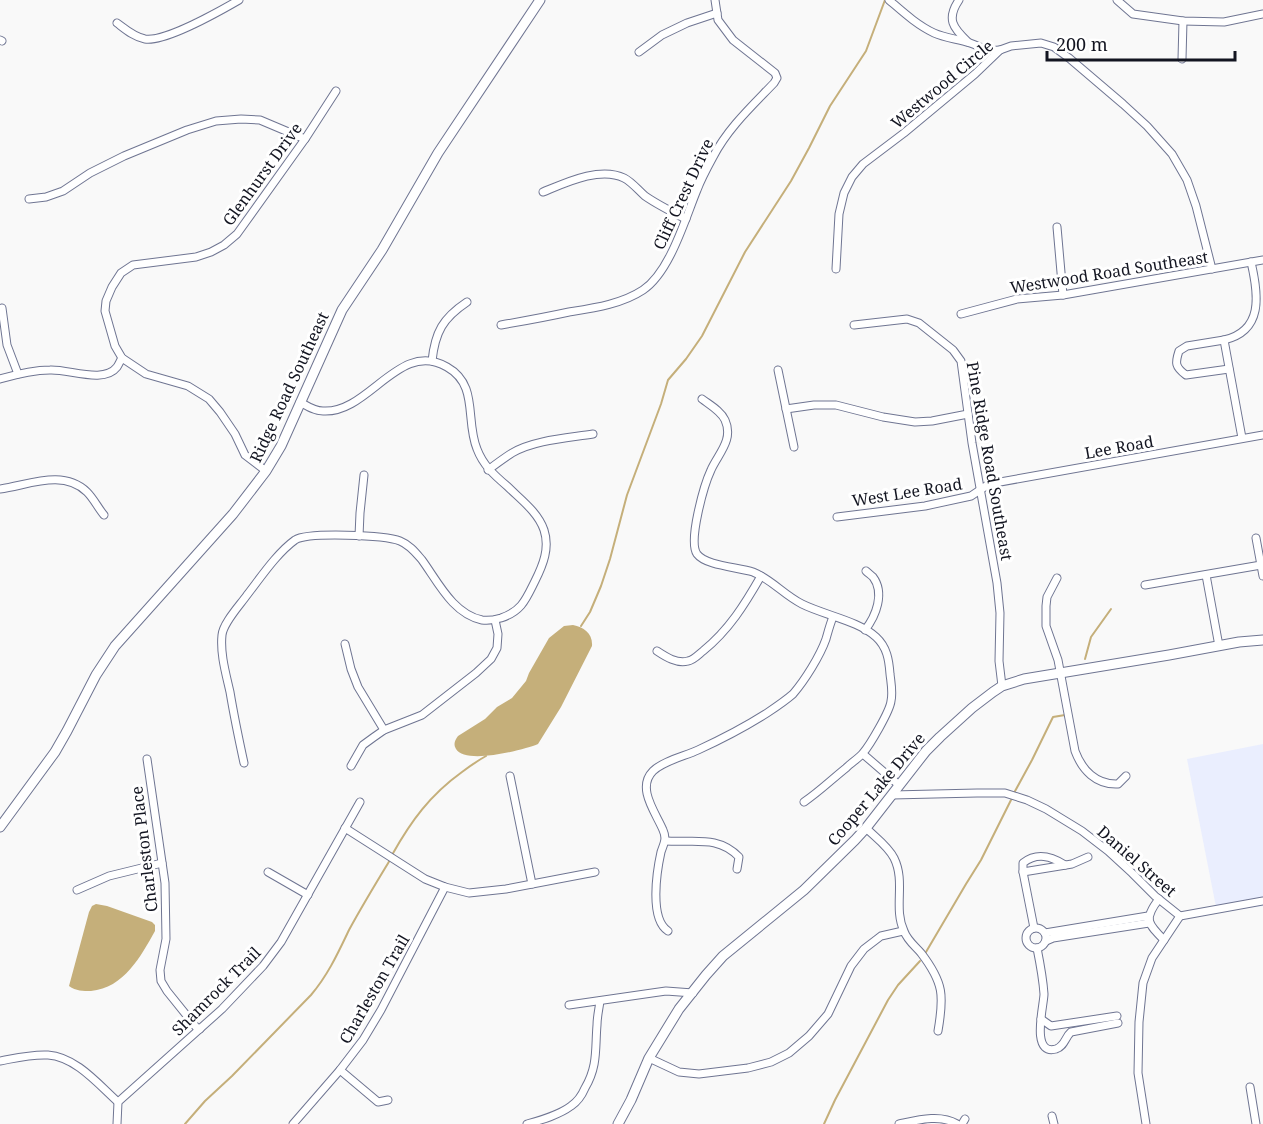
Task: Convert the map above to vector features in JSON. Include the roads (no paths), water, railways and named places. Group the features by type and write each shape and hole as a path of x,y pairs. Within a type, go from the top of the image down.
{"street":[{"path":"117,23 144,39 157,39 208,18 239,0"},
{"name":"Ridge Road Southeast","path":"0,827 58,747 96,675 115,646 233,514 266,471 280,446 342,310 382,250 428,168 540,0"},
{"name":"Cliff Crest Drive","path":"501,325 599,307 625,299 644,289 658,275 679,237 713,155 738,121 777,78 776,73 733,40 718,20 716,0"},
{"path":"889,0 910,18 933,33 968,42 988,51 1000,50"},
{"path":"959,0 952,14 953,22 956,31 968,42"},
{"path":"1117,0 1133,14 1183,21 1224,22 1263,14"},
{"path":"639,52 662,35 687,23 717,13"},
{"path":"1182,59 1183,21"},
{"name":"Westwood Circle","path":"836,269 839,214 844,194 852,177 863,164 975,74 1000,50 1011,46 1041,43 1054,47 1069,58 1147,126 1172,154 1187,180 1212,269"},
{"name":"Glenhurst Drive","path":"122,358 115,346 105,310 112,287 121,273 133,265 196,257 211,252 237,234 305,139 336,91"},
{"path":"28,199 46,197 63,191 90,173 124,156 187,130 216,121 260,120 305,139"},
{"path":"543,192 579,178 597,174 624,177 645,195 686,219"},
{"path":"1057,227 1063,295"},
{"name":"Westwood Road Southeast","path":"961,314 1017,299 1063,295 1263,260"},
{"path":"1229,369 1186,375 1179,370 1176,361 1179,351 1187,346 1240,335 1255,320 1258,306 1251,262"},
{"path":"432,361 433,345 437,333 446,319 467,302"},
{"path":"2,308 7,345 18,374"},
{"name":"Pine Ridge Road Southeast","path":"854,325 907,319 919,323 953,350 961,362 972,443 997,583 1002,686"},
{"path":"1224,340 1242,438"},
{"path":"0,379 32,371 54,369 92,375 106,374 117,368 122,358 146,374 188,386 208,399 220,411 245,455 266,471"},
{"path":"244,763 225,668 222,631 273,561 297,539 312,536 359,536 401,541 420,558 463,613 485,621 513,614 520,608 543,566 547,547 540,520 488,470 480,456 473,439 468,389 450,368 422,360 410,364 341,409 322,411 312,409 300,402"},
{"path":"778,370 794,447"},
{"path":"702,399 718,411 725,420 728,433 726,443 710,473 695,529 695,549 701,558 761,576 798,602 865,630 878,639 886,652 892,692 887,712 863,754 827,786 804,802"},
{"path":"786,409 837,405 883,417 915,422 969,414"},
{"path":"488,470 524,447 593,434"},
{"name":"Lee Road","path":"981,489 989,484 1263,435"},
{"path":"359,536 364,475"},
{"path":"0,489 56,480 73,482 87,492 104,515"},
{"name":"West Lee Road","path":"837,517 925,506 971,495 981,489"},
{"path":"1256,538 1263,576"},
{"path":"1145,585 1261,566"},
{"path":"865,630 876,614 879,594 874,578 866,571"},
{"path":"1206,575 1219,646"},
{"path":"657,651 674,660 687,662 694,658 707,648 732,621 748,600 761,576"},
{"path":"1057,578 1047,597 1046,626 1061,672 1075,751 1087,772 1099,780 1118,784 1126,776"},
{"path":"668,931 663,928 656,898 662,850 666,841 648,798 647,778 658,767 738,731 792,695 815,661 832,617"},
{"path":"351,766 363,745 384,730 422,715 491,659 497,648 498,634 495,620"},
{"name":"Cooper Lake Drive","path":"618,1124 649,1058 679,1010 706,975 723,956 804,890 866,828 940,737 986,697 1002,686 1024,678 1263,640"},
{"path":"345,644 358,687 384,730"},
{"path":"863,754 899,785"},
{"name":"Charleston Place","path":"147,759 165,883 166,939 160,970 161,981 196,1027 200,1029"},
{"path":"510,776 532,884"},
{"name":"Daniel Street","path":"892,795 1005,794 1028,800 1082,831 1108,851 1180,916 1263,901"},
{"name":"Shamrock Trail","path":"118,1102 222,1009 263,966 281,942 360,802"},
{"path":"345,828 425,879 469,893 506,889 594,872"},
{"path":"866,828 889,850 898,866 900,883 898,909 903,931 934,973 941,990 942,1005 938,1031"},
{"path":"666,841 722,844 739,857 737,869"},
{"path":"1035,928 1023,873 1023,863 1038,857 1052,857 1065,865"},
{"path":"1023,873 1065,865 1088,857"},
{"path":"77,890 109,876 162,863"},
{"path":"268,873 308,895"},
{"name":"Charleston Trail","path":"293,1124 363,1040 445,887"},
{"path":"1159,899 1151,908 1148,919 1154,930 1164,940"},
{"path":"1146,1124 1138,1073 1139,1022 1143,983 1152,958 1180,916"},
{"path":"1045,937 1148,919"},
{"path":"1035,928 1041,929 1045,937 1043,945 1037,948 1030,946 1026,938 1028,932 1035,928"},
{"path":"649,1058 680,1072 699,1074 748,1068 771,1062 789,1053 809,1036 828,1014 851,966 864,949 881,936 903,931"},
{"path":"1037,948 1044,996 1039,1030 1045,1047 1053,1049 1061,1046 1071,1032 1118,1019 1055,1026 1041,1019"},
{"path":"569,1005 659,992 693,993"},
{"path":"527,1124 572,1106 582,1095 594,1069 600,1001"},
{"path":"0,1061 35,1055 50,1055 63,1059 83,1070 118,1102 117,1124"},
{"path":"340,1070 378,1102 388,1100"},
{"path":"1250,1087 1258,1123"},
{"path":"899,1124 926,1119 946,1120 957,1124"}],"waterway":[{"path":"581,626 601,586 627,495 668,380 702,336 745,252 791,181 830,106 866,51 885,0"},
{"path":"1085,659 1091,637 1111,609"},
{"path":"1014,793 1053,717 1065,715"},
{"path":"392,855 406,831 431,799 451,781 486,756"},
{"path":"926,952 981,860 1011,800"},
{"path":"185,1124 323,980 390,860"},
{"path":"824,1124 888,1000 920,961"}]}
